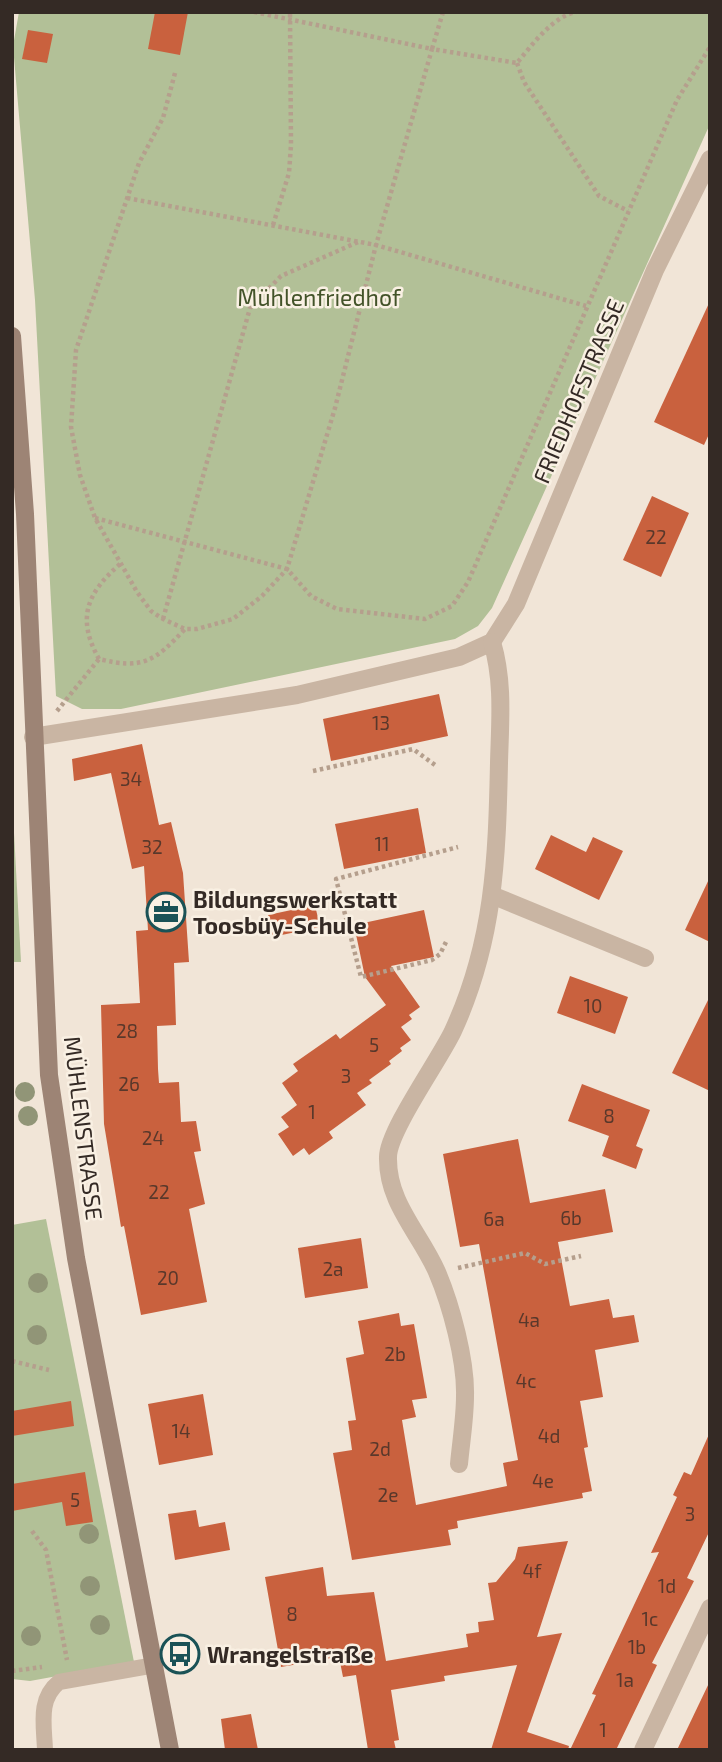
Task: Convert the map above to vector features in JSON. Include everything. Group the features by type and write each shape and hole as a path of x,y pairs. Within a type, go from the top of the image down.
{"main road":[{"name":"MÜHLENSTRASSE","path":"12,336 25,514 49,1075 76,1258 170,1750"}],"street":[{"name":"FRIEDHOFSTRASSE","path":"492,642 516,604 655,270 710,159"},
{"path":"33,737 297,695 459,657 492,642 500,668 501,702 494,896 485,945 470,992 452,1034 396,1133 387,1155 390,1181 399,1209 437,1272 458,1342 466,1393 459,1464"},
{"path":"494,896 645,958"},
{"path":"643,1750 710,1608"}],"lane":[{"path":"45,1750 43,1707 49,1690 70,1678 155,1665"}],"path":[{"path":"254,12 432,49 517,63"},
{"path":"273,225 289,173 290,12"},
{"path":"175,73 163,118 139,163 76,350 71,427 80,475 95,518 120,564 151,611 185,628 197,629 233,619 262,596 287,569 335,408 376,245 443,12"},
{"path":"517,63 535,41 573,13"},
{"path":"95,518 287,569 311,596 337,610 425,619 452,606 468,582 677,100 710,47"},
{"path":"517,63 524,82 599,195 628,211"},
{"path":"127,198 376,245 586,306"},
{"path":"163,619 250,308 281,276 359,242"},
{"path":"120,564 97,584 87,611 87,638 99,659 126,666 147,661 185,628"},
{"path":"33,737 76,690 99,659"},
{"path":"313,771 413,749 435,765"},
{"path":"446,942 440,954 432,960 361,977 335,879 458,847"},
{"path":"437,1272 525,1253 545,1264 581,1256"},
{"path":"12,1361 49,1370"},
{"path":"32,1531 46,1550 70,1678"}],"green space":[{"name":"Mühlenfriedhof","path":"19,12 710,12 710,124 492,608 478,626 455,639 121,709 82,709 56,696 35,300 13,46"},
{"path":"13,814 21,962 12,962"},
{"path":"46,1219 134,1662 30,1681 12,1679 12,1225"}],"building":[{"path":"155,12 188,12 180,55 148,49"},
{"path":"28,30 53,34 47,63 22,59"},
{"path":"710,301 710,432 704,445 654,422"},
{"path":"652,496 689,513 661,577 623,560"},
{"path":"439,694 448,736 331,761 323,719"},
{"path":"142,744 159,825 171,822 183,873 189,962 174,963 176,1025 157,1026 158,1069 159,1083 179,1082 181,1122 196,1121 201,1151 194,1152 205,1204 189,1209 207,1302 141,1315 124,1226 121,1227 104,1124 101,1005 140,1003 136,931 148,930 144,866 132,869 111,773 74,781 72,759"},
{"path":"418,808 426,853 344,869 335,824"},
{"path":"551,835 586,852 593,837 623,851 599,900 535,869"},
{"path":"710,877 710,942 685,930"},
{"path":"315,905 320,927 272,937 268,915"},
{"path":"424,910 434,957 391,966 420,1007 409,1015 412,1019 401,1027 411,1040 389,1061 391,1064 369,1080 372,1083 357,1093 366,1105 329,1132 333,1138 309,1155 304,1148 293,1156 278,1134 289,1127 281,1117 297,1105 282,1083 298,1071 293,1064 336,1034 340,1039 386,1005 365,977 354,925"},
{"path":"570,976 628,997 615,1034 557,1013"},
{"path":"710,996 710,1091 672,1073"},
{"path":"582,1084 650,1110 636,1146 643,1149 636,1169 602,1156 609,1136 568,1121"},
{"path":"518,1139 530,1203 605,1189 613,1232 558,1242 570,1306 609,1299 613,1318 634,1315 639,1342 595,1350 603,1397 580,1401 588,1447 584,1448 592,1491 582,1493 583,1498 457,1521 458,1528 448,1530 451,1545 352,1560 333,1453 352,1450 348,1421 356,1420 346,1358 364,1354 358,1321 399,1313 401,1326 414,1324 427,1398 412,1400 416,1417 402,1420 416,1505 507,1486 503,1463 518,1460 479,1244 460,1247 443,1154"},
{"path":"361,1238 368,1288 305,1298 298,1248"},
{"path":"203,1394 213,1455 159,1465 148,1404"},
{"path":"71,1401 74,1426 12,1436 12,1411"},
{"path":"710,1432 710,1530 687,1578 694,1581 652,1663 657,1665 616,1750 570,1750 596,1695 592,1694 659,1552 651,1553 677,1497 673,1495 684,1472 691,1475"},
{"path":"85,1472 93,1522 66,1526 62,1502 12,1511 12,1484"},
{"path":"196,1510 199,1527 225,1522 230,1550 175,1560 168,1514"},
{"path":"568,1541 537,1637 562,1633 527,1732 569,1746 568,1750 491,1750 517,1665 444,1676 445,1681 391,1690 399,1740 394,1741 396,1750 368,1750 356,1675 343,1677 339,1657 281,1667 265,1577 323,1567 327,1596 374,1592 386,1661 468,1647 466,1634 479,1632 478,1622 494,1620 488,1583 496,1582 515,1559 518,1547"},
{"path":"710,1681 710,1750 677,1750"},
{"path":"251,1714 258,1750 225,1750 221,1719"}],"place":[{"name":"Bildungswerkstatt Toosbüy-Schule","path":"166,912"},
{"name":"Wrangelstraße","path":"180,1654"}]}
